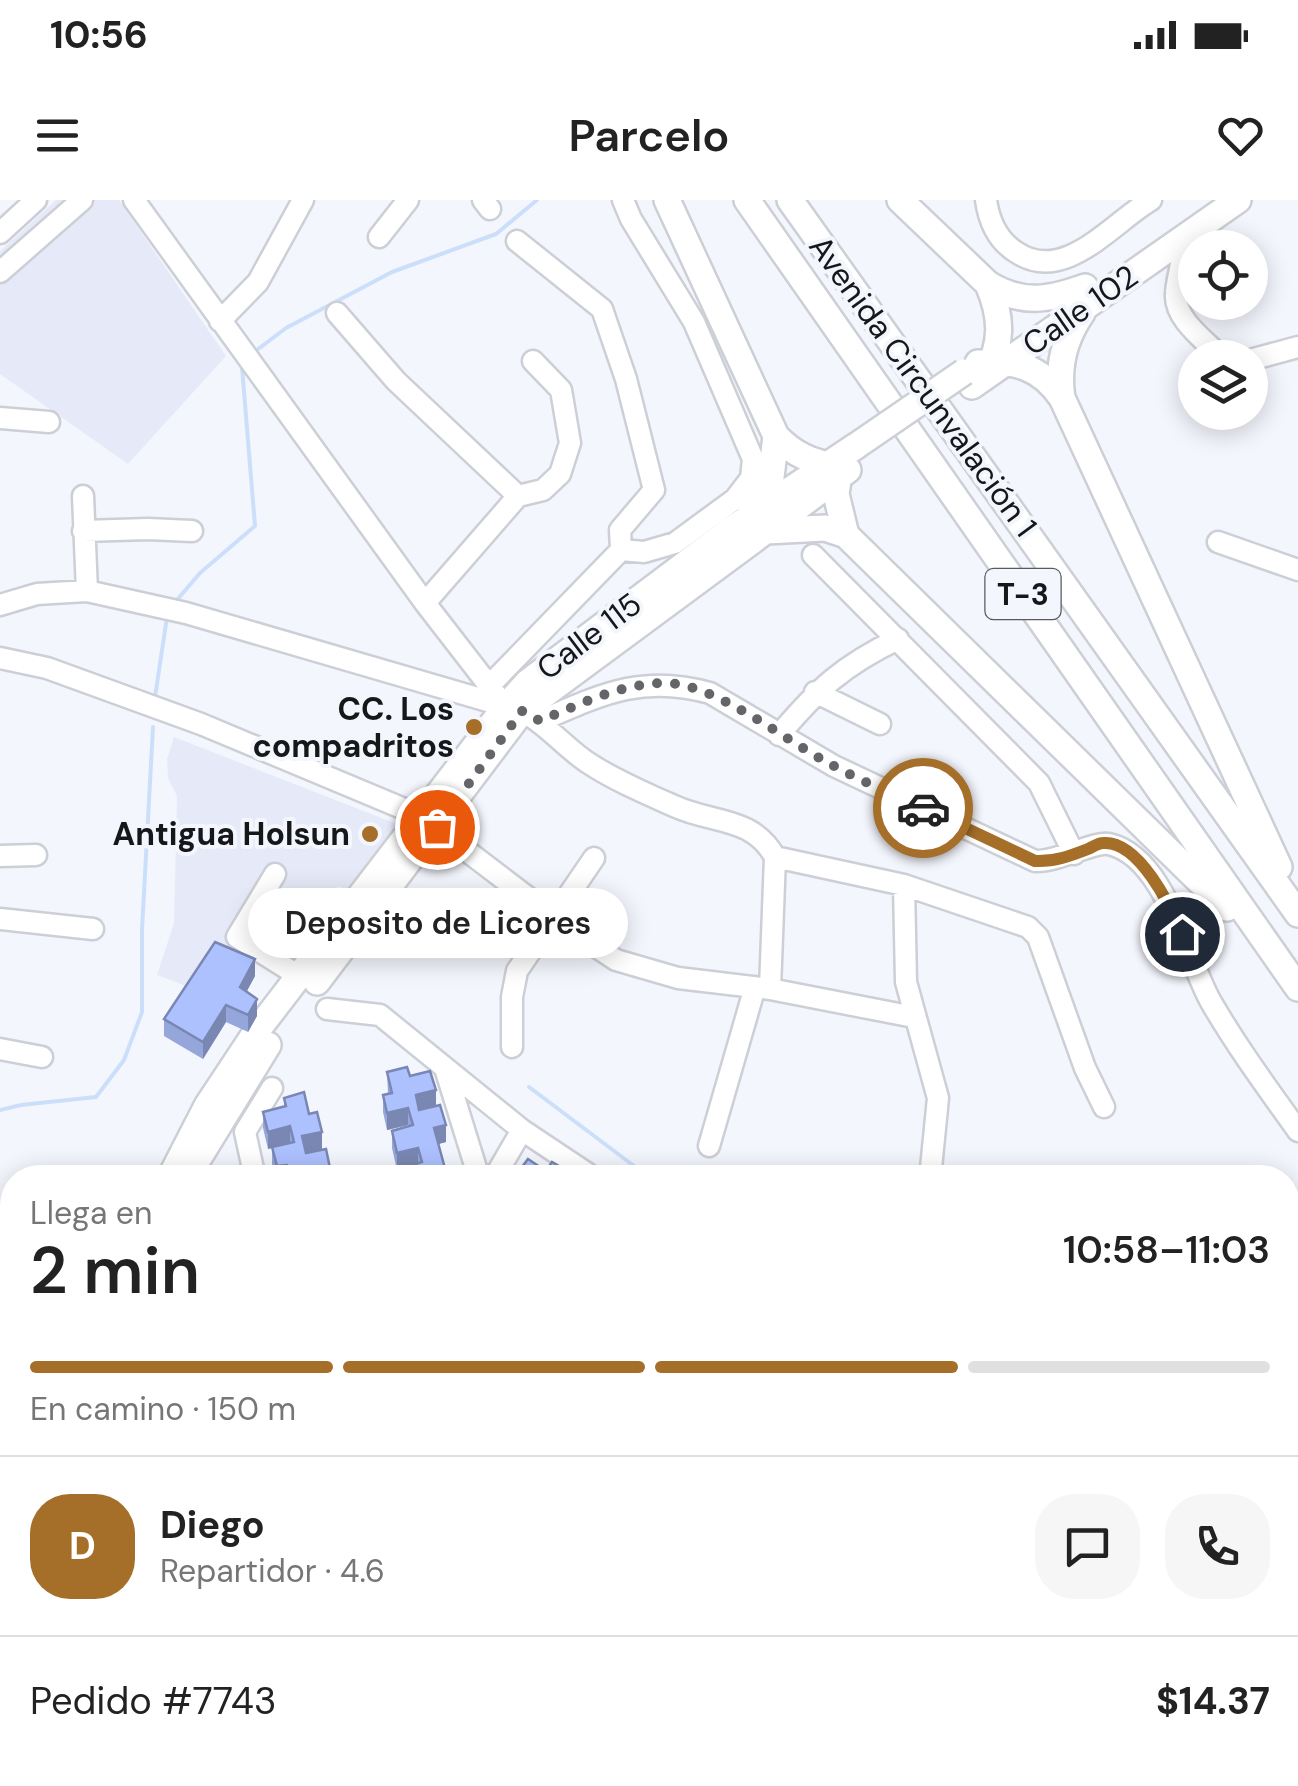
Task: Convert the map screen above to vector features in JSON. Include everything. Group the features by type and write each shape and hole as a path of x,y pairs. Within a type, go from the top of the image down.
{"main road":[{"path":"667,200 776,436 789,450 815,463 847,461 838,508 846,535"},
{"name":"Avenida Circunvalación 1","path":"747,200 1298,988"},
{"name":"Avenida Circunvalación 1","path":"790,200 1298,911"},
{"path":"900,200 988,284 1021,299 1086,296 1063,352 1062,398"},
{"name":"Calle 102","path":"847,461 1086,296 1209,200"},
{"name":"Calle 102","path":"1194,230 1238,200"},
{"name":"Calle 102","path":"1086,296 1178,240"},
{"path":"988,284 1000,324 985,367 1033,368 1062,398 1298,911"},
{"path":"729,531 764,492 775,459 776,436"},
{"name":"Calle 115","path":"195,1165 273,1037 528,682 729,531 847,461"},
{"name":"Calle 115","path":"514,706 766,531 847,461"},
{"path":"766,531 825,528 846,535 1271,951"},
{"name":"Calle 115","path":"177,1165 207,1106 299,976 429,822"}],"street":[{"path":"0,232 36,200"},
{"path":"0,272 82,200"},
{"path":"220,320 258,282 303,200"},
{"path":"378,237 408,200"},
{"path":"621,550 644,552 675,542 734,499 751,478 753,459 694,322 622,200"},
{"path":"986,200 988,218 1005,245 1028,261 1054,264 1078,254 1129,213 1152,200"},
{"path":"139,202 425,603 514,706 588,764 678,808 742,826 762,836 776,858 762,988 709,1146"},
{"path":"514,706 621,550 620,530 651,496 654,483 626,379 602,310 517,241"},
{"path":"337,313 396,381 518,496"},
{"path":"1186,320 1205,340"},
{"path":"1268,355 1298,347"},
{"path":"425,603 518,496 543,490 560,474 570,443 561,390 533,361"},
{"path":"0,418 49,422"},
{"path":"83,496 87,591"},
{"path":"83,532 148,528 192,531"},
{"path":"1218,542 1298,570"},
{"path":"813,555 1039,783 1074,854"},
{"path":"0,605 36,594 87,591 186,613 514,706 588,700 626,688 667,683 710,693 834,766 1035,861 1051,862 1103,843 1134,856 1169,901 1210,1000 1298,1131"},
{"path":"779,736 815,692 858,659 898,639"},
{"path":"0,658 47,668 201,724 429,822 616,960 678,978 762,988 914,1017"},
{"path":"815,692 880,724"},
{"path":"0,856 36,855"},
{"path":"512,1046 512,997 517,971 594,858"},
{"path":"776,858 904,885 1028,927 1038,937 1085,1068 1104,1107"},
{"path":"275,874 236,937 299,976"},
{"path":"904,885 906,982 938,1098 931,1165"},
{"path":"0,919 93,929"},
{"path":"328,1008 380,1016 522,1130 574,1165"},
{"path":"0,1049 42,1057"},
{"path":"445,1068 475,1165"},
{"path":"249,1165 244,1132 272,1088"},
{"path":"502,1165 522,1130"}],"shaded area":[{"path":"56,200 119,200 226,356 128,464 0,374 0,251"},
{"path":"174,737 402,826 351,891 338,886 272,969 219,947 194,989 157,975 174,923 177,796 168,778 167,759"}],"building":[{"path":"215,942 255,959 240,987 257,999 248,1015 226,1005 203,1042 164,1019"},
{"path":"407,1067 410,1076 430,1071 436,1090 416,1095 419,1110 440,1105 446,1125 434,1128 444,1165 413,1165 422,1162 418,1148 397,1153 392,1131 413,1125 408,1108 387,1113 383,1095 392,1093 387,1072"},
{"path":"304,1092 309,1114 317,1112 322,1132 302,1136 306,1153 326,1149 329,1165 277,1165 272,1147 294,1142 290,1126 268,1132 263,1112 286,1106 284,1098"}],"waterway":[{"path":"253,353 286,328 392,272 496,234 537,200"},
{"path":"176,601 200,573 255,526 242,367"},
{"path":"155,697 167,617"},
{"path":"0,1110 96,1097 124,1060 142,1012 142,930 153,727"},
{"path":"529,1087 633,1165"}],"way so far":[{"path":"437,827 522,711 540,721 626,688 667,683 710,693 834,766 923,808"}],"place":[{"name":"CC. Los compadritos","path":"474,727"},
{"name":"Deposito de Licores","path":"437,827"},
{"name":"Antigua Holsun","path":"370,834"}],"route":[{"path":"923,808 1035,861 1051,862 1103,843 1118,847 1134,856 1169,901 1182,934"}]}
